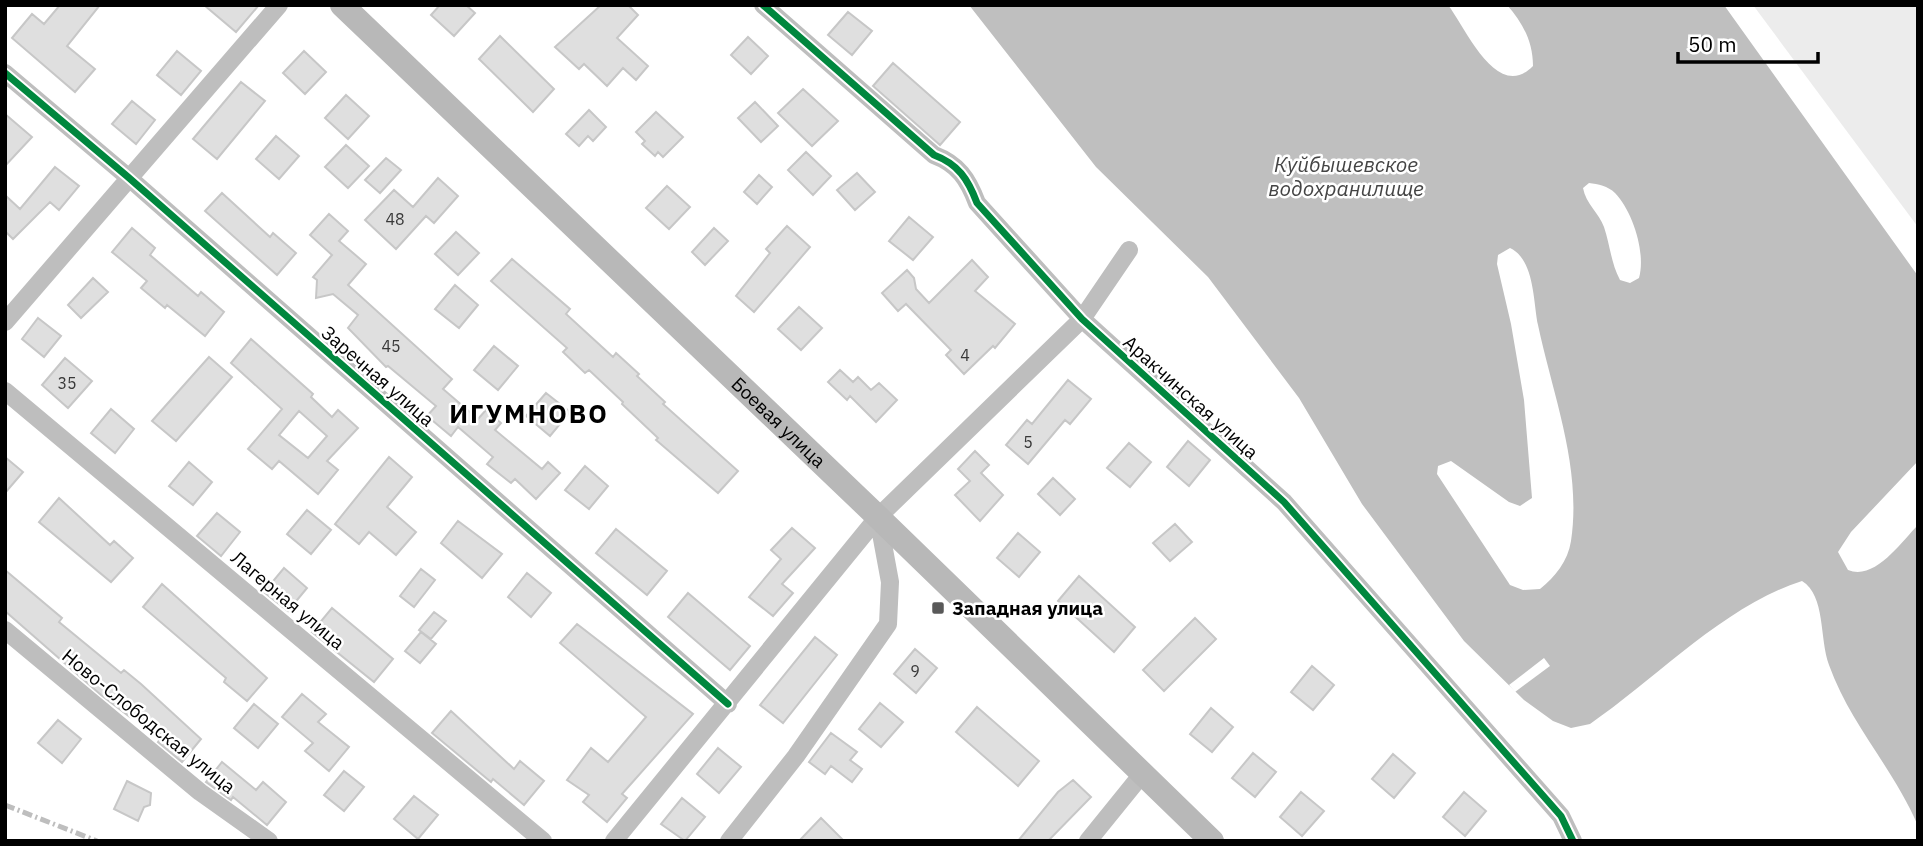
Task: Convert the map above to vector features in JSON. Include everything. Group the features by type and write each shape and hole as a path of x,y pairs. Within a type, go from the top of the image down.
{"main road":[{"name":"Боевая улица","path":"342,5 878,517 1212,841"}],"street":[{"path":"5,322 279,5"},
{"name":"Аракчинская улица","path":"764,5 934,155 951,162 969,182 977,203 1082,319 1284,502 1561,816 1573,841"},
{"name":"Заречная улица","path":"5,73 128,177 728,705"},
{"path":"614,841 728,705 878,517 1082,319 1129,250"},
{"name":"Лагерная улица","path":"5,391 543,841"},
{"path":"729,841 796,756 888,624 890,582 878,517"},
{"name":"Ново-Слободская улица","path":"5,630 200,792 270,841"},
{"path":"1088,841 1143,773"}],"shaded area":[{"path":"1753,5 1918,5 1918,227"}],"water":[{"name":"Куйбышевское водохранилище","path":"969,5 1448,5 1473,44 1495,69 1507,75 1520,75 1533,66 1531,49 1526,33 1507,5 1724,5 1918,276 1918,461 1851,532 1838,552 1848,570 1868,570 1896,550 1918,525 1918,826 1897,785 1838,687 1826,654 1815,597 1802,581 1773,592 1718,625 1590,724 1571,728 1553,721 1524,700 1464,641 1362,504 1299,398 1208,277 1096,167","holes":["1589,183 1606,187 1615,193 1632,222 1639,245 1641,268 1639,278 1630,283 1620,280 1617,274 1604,227 1583,188","1510,248 1524,262 1532,282 1538,325 1564,432 1573,486 1571,541 1567,555 1560,568 1540,589 1523,590 1510,585 1437,474 1438,466 1451,461 1509,502 1520,506 1532,498 1524,400 1497,264 1498,255"]}],"pier":[{"path":"1544,658 1550,666 1515,692 1509,685"}],"building":[{"path":"60,5 100,5 67,46 95,69 75,92 12,38 32,14 44,24"},
{"path":"204,5 259,5 236,32"},
{"path":"440,5 466,5 475,13 454,36 431,15"},
{"path":"601,5 628,5 638,15 617,38 648,66 636,80 623,68 607,86 584,64 579,69 555,47"},
{"path":"848,12 872,31 852,55 828,35"},
{"path":"500,36 554,89 533,112 479,59"},
{"path":"748,37 768,56 751,74 731,55"},
{"path":"177,51 201,71 181,95 157,75"},
{"path":"304,51 326,72 305,94 283,73"},
{"path":"893,63 960,122 940,145 873,86"},
{"path":"241,82 265,101 217,159 193,139"},
{"path":"803,89 838,121 812,146 778,113"},
{"path":"346,95 369,116 348,139 325,118"},
{"path":"132,101 155,120 136,144 112,124"},
{"path":"755,102 778,126 761,142 738,118"},
{"path":"589,110 606,127 593,141 588,136 579,146 566,134"},
{"path":"656,112 683,137 663,157 658,152 655,156 642,144 645,141 636,132"},
{"path":"5,114 32,137 5,166"},
{"path":"276,136 299,156 279,179 256,159"},
{"path":"346,145 369,166 348,188 325,167"},
{"path":"806,152 831,176 813,195 788,170"},
{"path":"386,158 401,170 380,193 365,180"},
{"path":"55,167 79,186 59,210 50,202 13,239 5,231 5,195 20,209"},
{"path":"857,173 875,192 855,210 837,190"},
{"path":"759,175 772,187 757,204 744,192"},
{"path":"438,178 458,196 434,223 426,216 396,249 365,220 394,190 413,207"},
{"path":"667,186 690,207 669,229 646,208"},
{"path":"222,193 270,237 273,233 296,253 277,275 205,211"},
{"path":"329,214 348,231 339,241 366,264 348,285 452,379 443,389 478,419 486,410 501,423 495,430 542,469 548,462 560,473 536,499 515,479 511,483 487,464 493,457 458,427 451,436 427,416 436,406 386,367 348,328 358,315 333,294 316,298 317,280 313,277 332,255 310,235"},
{"path":"909,217 933,237 913,260 889,241"},
{"path":"787,226 810,247 754,312 736,296 770,253 766,249"},
{"path":"132,228 155,248 150,255 198,296 201,292 224,312 205,336 141,288 147,281 112,252"},
{"path":"714,228 728,241 705,265 692,252"},
{"path":"456,232 479,253 458,275 435,254"},
{"path":"512,259 570,309 566,314 613,357 616,353 665,402 663,404 738,471 718,493 656,440 658,438 622,404 623,402 589,370 585,373 563,352 567,348 491,281"},
{"path":"972,260 988,277 975,291 1015,324 995,348 993,346 964,374 946,355 951,350 906,304 898,311 882,293 907,270 914,278 916,289 929,303"},
{"path":"93,278 108,292 81,318 68,305"},
{"path":"455,285 478,305 459,328 435,309"},
{"path":"799,307 822,328 801,350 778,329"},
{"path":"38,318 61,336 44,357 22,339"},
{"path":"251,339 313,394 311,397 332,417 338,410 358,428 327,461 338,470 318,494 279,461 272,469 248,449 282,409 231,363","holes":["299,411 327,436 308,458 279,435"]},
{"path":"494,346 518,366 498,390 474,370"},
{"path":"209,357 232,377 176,441 152,421"},
{"path":"65,358 92,381 68,408 42,385"},
{"path":"840,370 853,382 858,377 871,390 879,383 897,400 876,422 850,396 847,400 828,382"},
{"path":"1068,380 1091,399 1070,424 1065,420 1028,464 1006,445 1027,420 1032,424"},
{"path":"546,393 570,412 550,436 526,416"},
{"path":"111,409 134,429 115,453 91,433"},
{"path":"1188,441 1210,460 1189,486 1167,467"},
{"path":"1129,443 1151,462 1130,487 1107,468"},
{"path":"975,451 989,465 981,473 1003,495 980,521 955,495 970,481 958,469"},
{"path":"5,457 23,472 5,493"},
{"path":"389,457 412,477 387,507 416,532 396,555 369,532 359,544 335,524"},
{"path":"189,462 212,482 193,505 169,486"},
{"path":"585,466 608,486 589,509 565,490"},
{"path":"1053,478 1075,499 1060,515 1038,494"},
{"path":"59,498 110,545 114,541 133,558 111,582 39,522"},
{"path":"307,510 331,530 311,554 287,534"},
{"path":"217,513 240,532 221,556 197,536"},
{"path":"458,521 502,554 482,578 441,543"},
{"path":"1175,524 1192,542 1170,561 1153,543"},
{"path":"792,528 815,548 782,584 793,593 773,616 749,597 781,559 771,550"},
{"path":"616,529 667,571 647,595 596,553"},
{"path":"1018,533 1040,552 1019,577 997,558"},
{"path":"284,568 307,588 288,611 264,592"},
{"path":"421,569 435,580 414,607 400,596"},
{"path":"5,570 62,618 59,622 121,673 124,670 141,684 201,739 182,762 158,742 160,739 132,714 130,717 101,695 5,611"},
{"path":"527,573 551,593 531,617 508,597"},
{"path":"1079,576 1135,627 1114,652 1058,601"},
{"path":"162,584 267,678 247,701 224,682 226,678 143,607"},
{"path":"688,593 750,646 730,670 668,617"},
{"path":"332,608 393,659 374,682 312,632"},
{"path":"434,612 446,621 431,639 419,630"},
{"path":"1195,618 1216,639 1164,691 1143,670"},
{"path":"577,624 693,714 622,794 627,798 607,822 583,802 589,795 567,780 591,748 608,762 646,717 560,643"},
{"path":"421,632 436,644 420,663 405,651"},
{"path":"815,637 837,655 783,723 760,705"},
{"path":"915,649 937,668 916,693 894,674"},
{"path":"1312,666 1334,685 1313,710 1291,692"},
{"path":"302,694 326,714 318,722 349,747 329,771 305,751 313,743 282,717"},
{"path":"880,703 903,722 881,747 859,729"},
{"path":"254,704 278,724 258,748 234,728"},
{"path":"977,707 1039,761 1018,786 956,732"},
{"path":"1211,708 1233,727 1212,752 1190,734"},
{"path":"451,711 514,769 520,761 544,781 524,805 493,779 491,782 432,733"},
{"path":"58,720 81,739 62,763 38,743"},
{"path":"831,733 857,752 850,760 862,769 852,782 831,766 825,774 809,762"},
{"path":"718,748 741,767 719,793 697,774"},
{"path":"1253,753 1276,772 1255,797 1232,778"},
{"path":"1393,754 1415,773 1394,798 1372,779"},
{"path":"222,762 256,790 263,782 286,802 267,825 233,797 231,800 206,782"},
{"path":"344,771 364,787 344,811 324,795"},
{"path":"1073,780 1091,797 1048,841 1018,841 1058,792"},
{"path":"127,781 151,793 150,805 144,807 138,821 114,809"},
{"path":"1301,792 1324,811 1302,836 1280,817"},
{"path":"1464,792 1486,811 1465,836 1443,817"},
{"path":"414,796 438,815 418,839 394,819"},
{"path":"682,798 705,817 685,841 661,824"},
{"path":"821,818 844,841 799,841"}],"railway":[{"path":"5,805 97,841"}],"cycle path":[{"path":"763,5 934,155 956,168 966,180 977,203 1082,319 1284,502 1561,816 1573,841"},
{"path":"5,73 128,177 728,704"}],"place":[{"name":"Западная улица","path":"938,608"}],"district":[{"name":"ИГУМНОВО","path":"529,413"}]}
